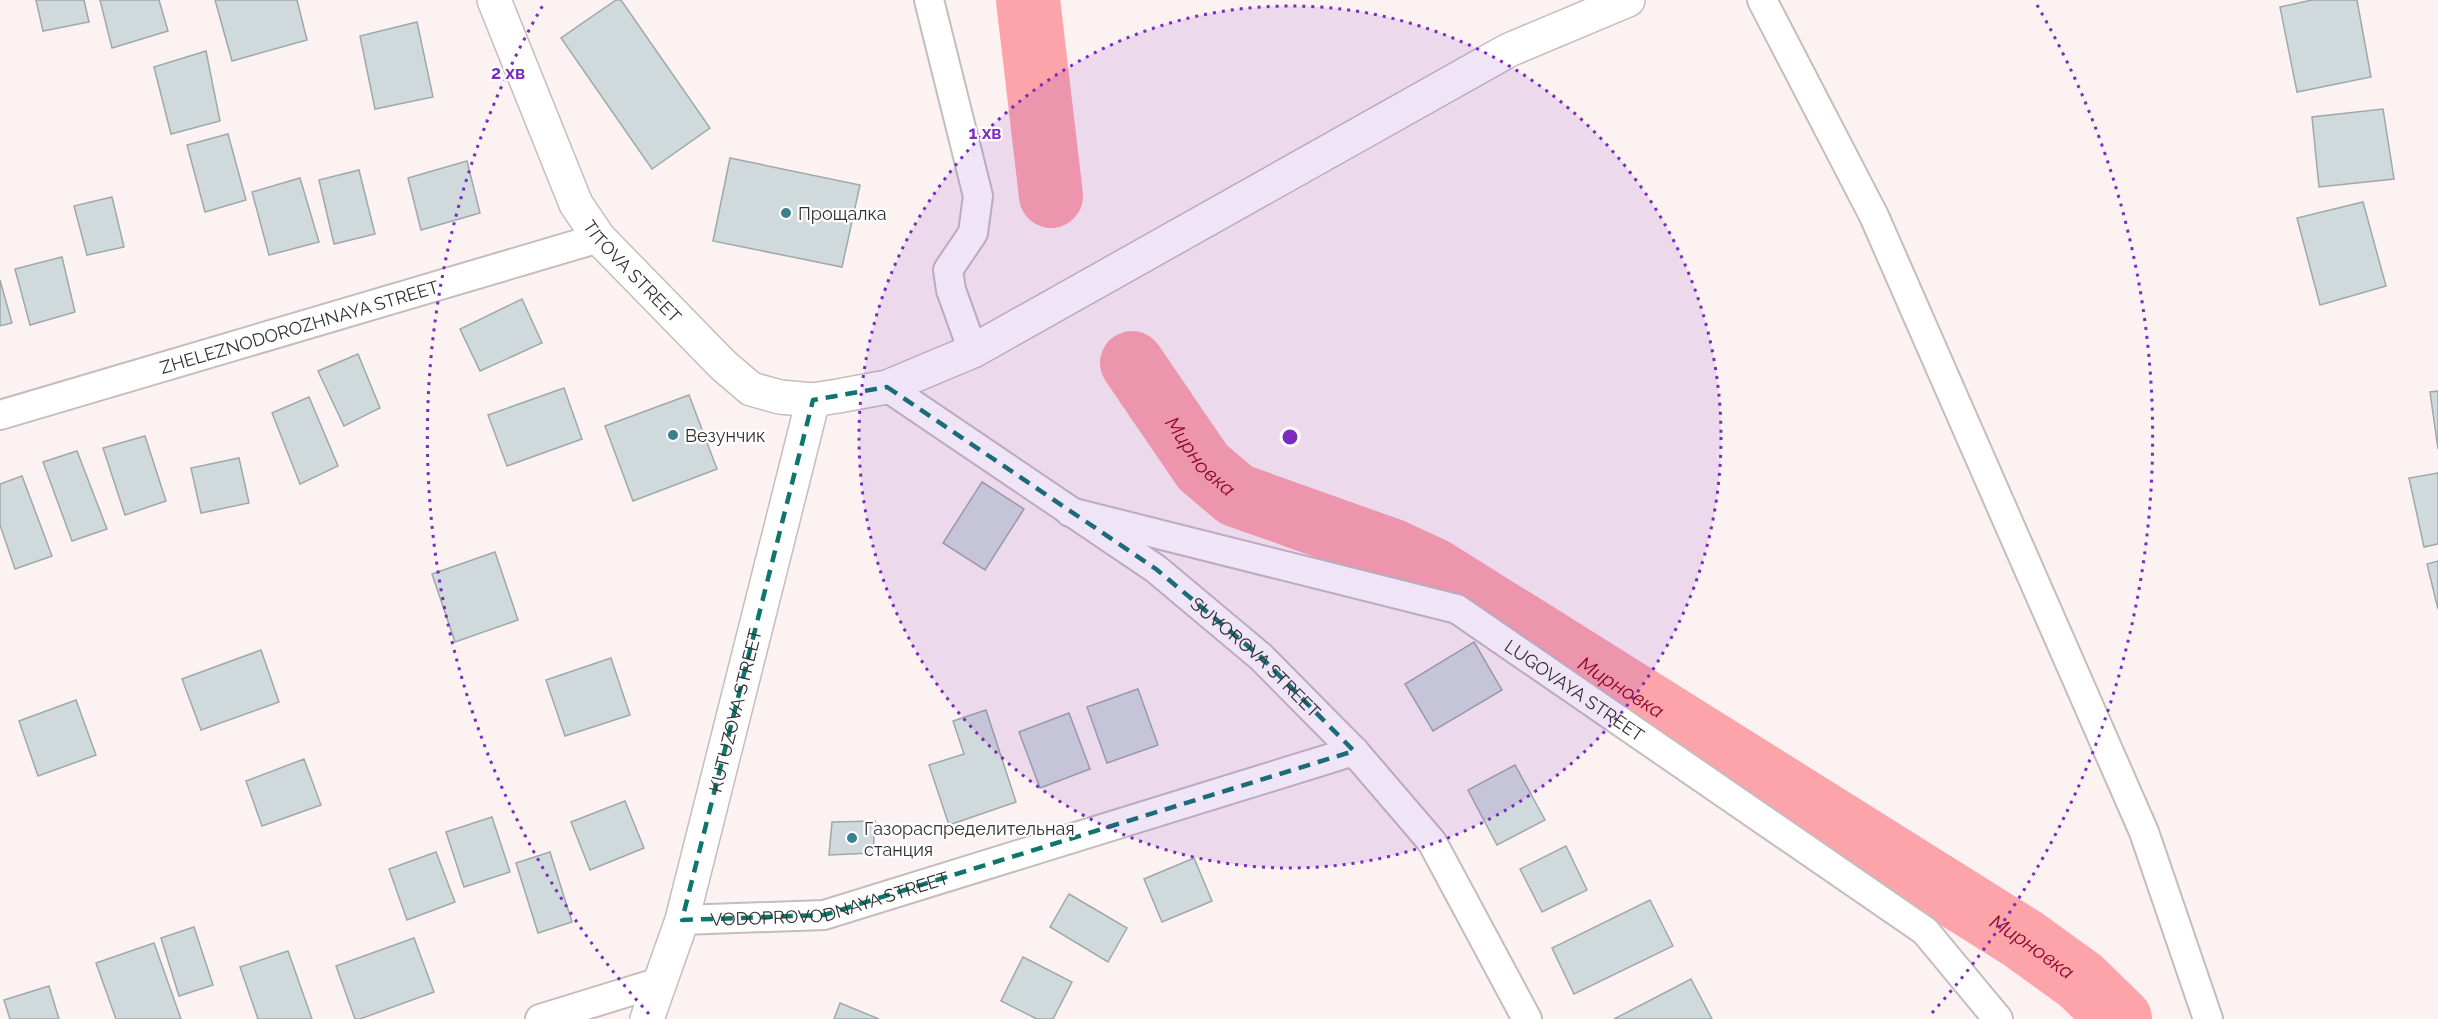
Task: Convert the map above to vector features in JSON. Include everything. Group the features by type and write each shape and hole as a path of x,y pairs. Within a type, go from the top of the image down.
{"main road":[{"name":"TITOVA STREET","path":"494,0 576,204 599,238 723,365 751,389 780,397 813,400 888,387 973,351 1509,50 1628,0"},
{"name":"KUTUZOVA STREET","path":"647,1019 682,920 813,400"}],"street":[{"path":"929,0 978,196 973,233 948,270 951,290 973,351"},
{"path":"1762,0 1874,216 2140,821 2208,1019"},
{"name":"ZHELEZNODOROZHNAYA STREET","path":"0,415 599,238"},
{"name":"SUVOROVA STREET","path":"888,387 1156,569 1261,657 1354,751 1432,842 1527,1019"},
{"name":"LUGOVAYA STREET","path":"1070,512 1457,609 1925,931 1998,1019"},
{"name":"VODOPROVODNAYA STREET","path":"682,920 824,915 1354,751"},
{"path":"540,1019 660,982"}],"highlighted area":[{"path":"887,387 1156,569 1261,657 1354,751 824,915 682,920 813,400"}],"building":[{"path":"36,0 84,0 89,22 43,31"},
{"path":"100,0 159,0 168,31 112,48"},
{"path":"215,0 297,0 307,40 232,61"},
{"path":"616,0 621,0 710,128 652,169 561,38"},
{"path":"2312,0 2357,0 2371,77 2297,92 2280,7"},
{"path":"417,22 433,97 375,109 360,36"},
{"path":"206,51 220,121 171,134 154,67"},
{"path":"2383,109 2394,179 2319,187 2312,117"},
{"path":"228,134 246,200 205,212 187,145"},
{"name":"Прощалка","path":"730,158 860,185 842,267 713,241"},
{"path":"467,161 480,213 421,230 408,178"},
{"path":"359,170 375,234 334,244 319,180"},
{"path":"300,178 319,242 269,255 252,192"},
{"path":"112,197 124,247 87,255 74,206"},
{"path":"2363,202 2386,286 2320,305 2297,218"},
{"path":"62,257 75,312 30,325 15,269"},
{"path":"0,280 12,323 0,326"},
{"path":"522,299 542,343 480,371 460,329"},
{"path":"358,354 380,408 344,426 318,371"},
{"path":"564,388 582,439 507,466 488,415"},
{"path":"2438,391 2438,449 2430,392"},
{"path":"689,395 717,469 633,501 605,426"},
{"path":"309,397 338,466 300,484 272,413"},
{"path":"145,436 166,501 125,515 103,448"},
{"path":"77,451 107,529 72,541 43,462"},
{"path":"239,458 249,503 201,513 191,468"},
{"path":"2438,473 2438,544 2424,547 2409,478"},
{"path":"22,476 52,556 15,569 0,525 0,484"},
{"path":"982,482 1024,509 985,570 943,543"},
{"path":"495,552 518,620 455,642 432,574"},
{"path":"2438,561 2438,609 2427,564"},
{"path":"1474,642 1502,690 1433,731 1405,684"},
{"path":"261,650 279,702 201,730 182,679"},
{"path":"611,658 630,715 565,736 546,680"},
{"path":"1138,689 1158,745 1107,763 1087,707"},
{"path":"76,700 96,755 38,776 19,721"},
{"path":"986,710 1016,802 949,825 929,765 964,754 953,721"},
{"path":"1069,713 1090,769 1040,788 1019,732"},
{"path":"304,759 321,805 262,826 246,781"},
{"path":"1515,765 1545,820 1497,845 1468,790"},
{"path":"625,801 644,848 590,870 571,822"},
{"path":"492,817 510,872 464,887 446,832"},
{"name":"Газораспределительная станция","path":"875,821 873,853 829,855 832,822"},
{"path":"1566,846 1587,890 1542,912 1520,869"},
{"path":"436,852 455,902 407,920 389,869"},
{"path":"550,852 572,922 538,933 516,863"},
{"path":"1194,858 1212,901 1162,922 1144,879"},
{"path":"1069,894 1127,928 1108,962 1050,927"},
{"path":"1650,900 1673,946 1574,994 1552,948"},
{"path":"194,927 213,985 179,996 161,938"},
{"path":"414,938 434,992 355,1019 336,966"},
{"path":"154,943 181,1019 116,1019 96,963"},
{"path":"288,951 312,1019 258,1019 240,967"},
{"path":"1023,957 1072,982 1053,1019 1037,1019 1001,1001"},
{"path":"1691,979 1712,1019 1614,1019"},
{"path":"49,986 59,1019 10,1019 4,1000"},
{"path":"840,1003 879,1019 834,1019"}],"waterway":[{"name":"Мирновка","path":"1028,0 1051,196"},
{"name":"Мирновка","path":"1132,363 1203,467 1236,495 1393,551 1434,570 2023,939 2081,981 2120,1019"}],"place":[{"name":"Прощалка","path":"786,213"},
{"name":"Везунчик","path":"673,435"},
{"name":"Газораспределительная станция","path":"852,838"}]}
